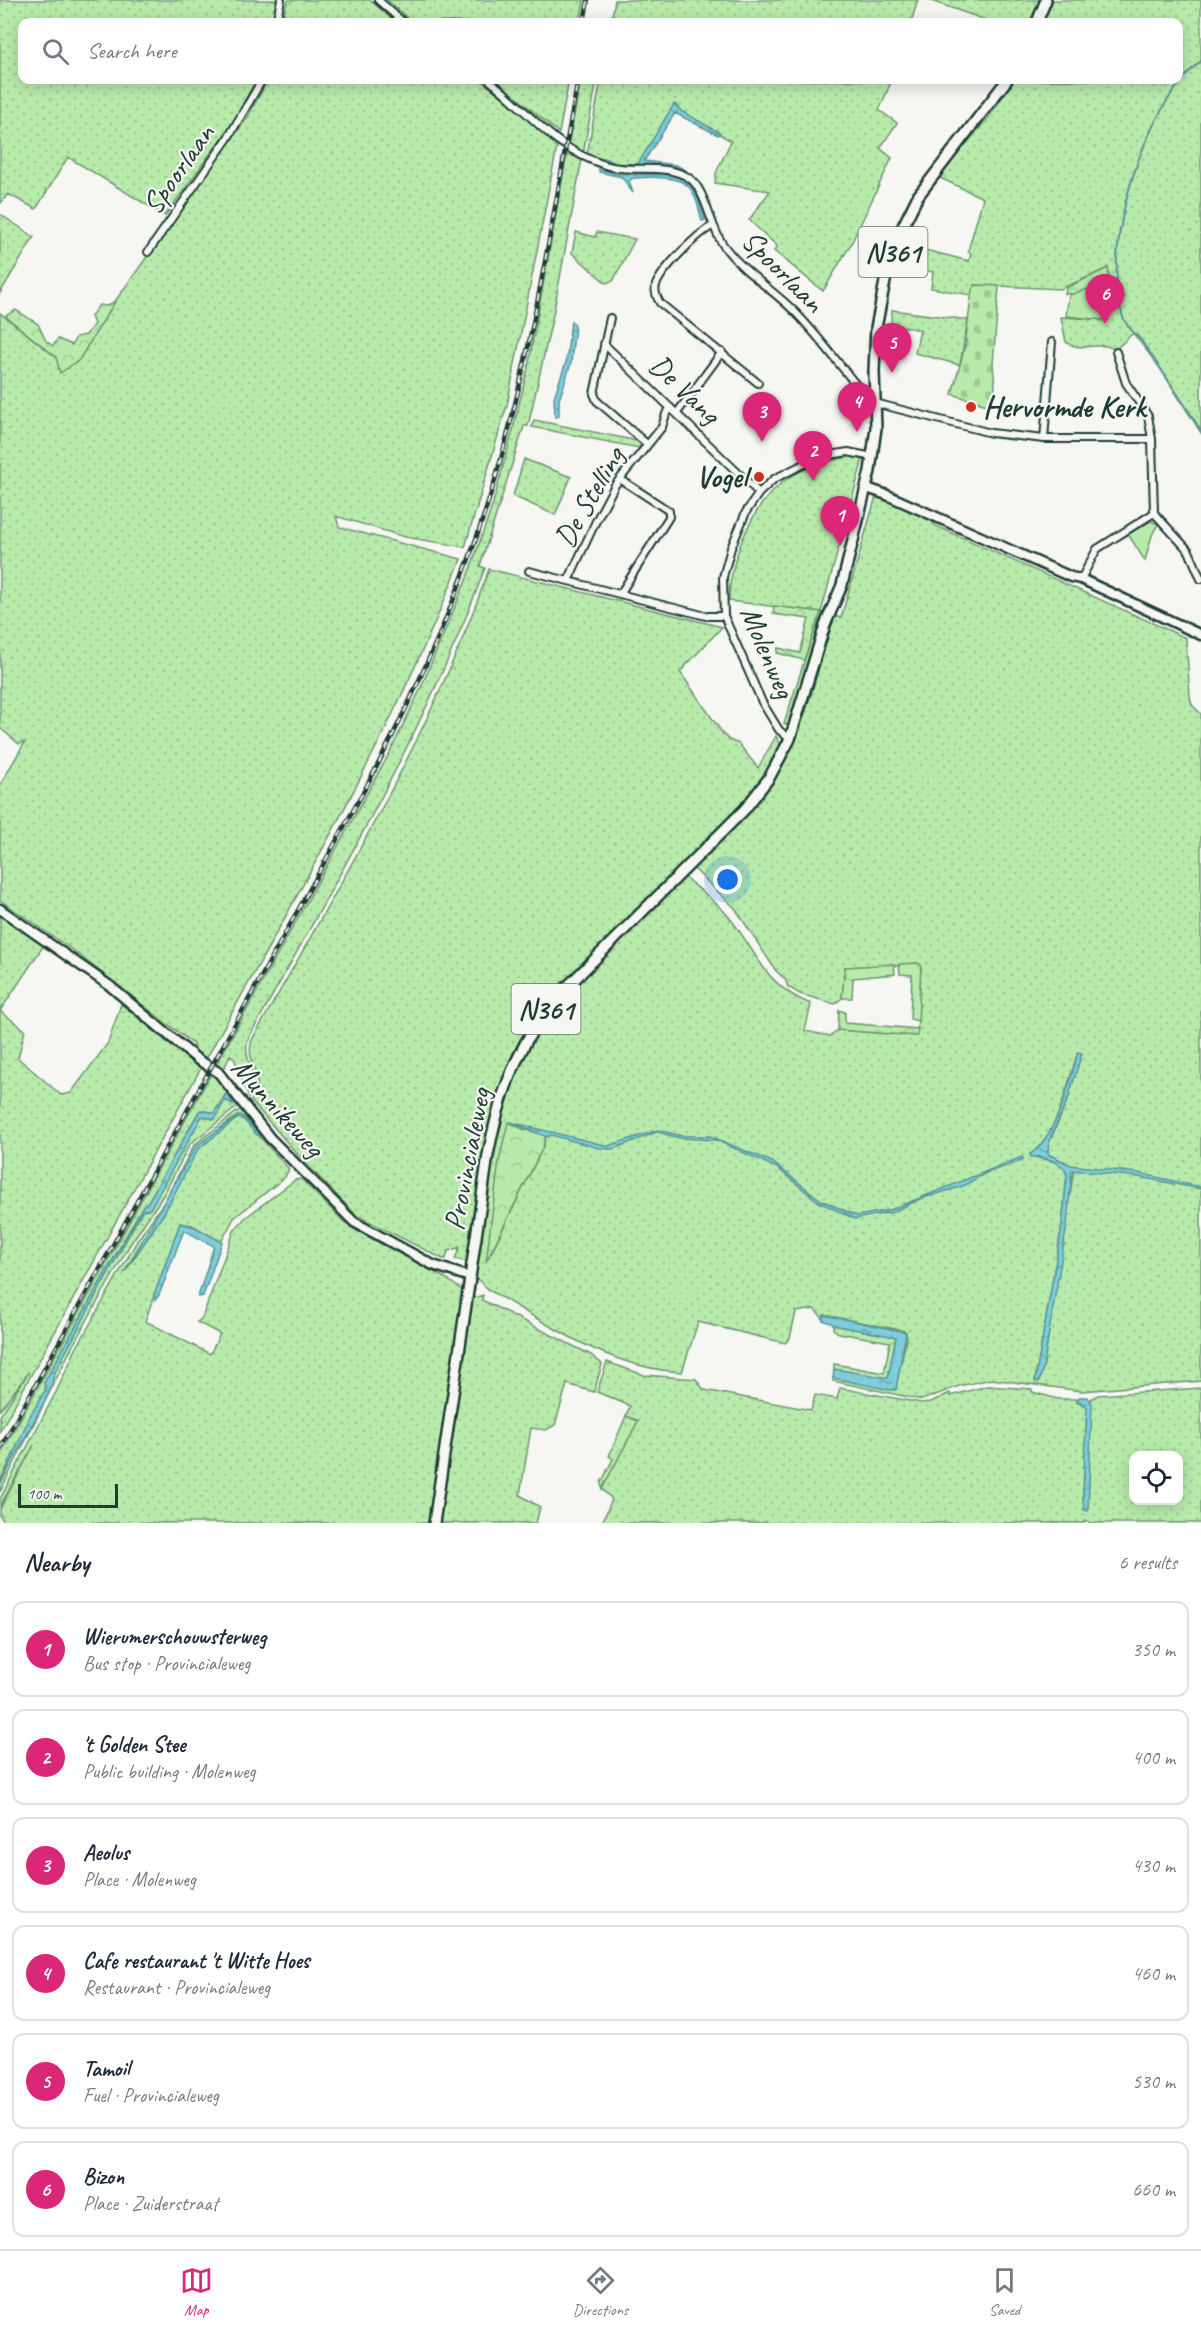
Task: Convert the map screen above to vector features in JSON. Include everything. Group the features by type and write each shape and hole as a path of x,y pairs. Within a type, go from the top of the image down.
{"main road":[{"path":"1039,18 1046,0"},
{"name":"Provincialeweg","path":"434,1523 493,1126 505,1085 524,1041 550,1005 745,809 769,778 790,739 825,624 831,596 847,558 867,488 873,457 874,347 886,271 897,238 918,196 1004,84"}],"street":[{"path":"277,18 281,0"},
{"path":"378,0 398,18"},
{"name":"Spoorlaan","path":"148,252 228,138 260,84"},
{"name":"Spoorlaan","path":"494,84 521,106 553,139 584,157 615,169 669,171 689,177 700,191 712,226 723,245 744,270 794,310 858,387 864,391 874,392"},
{"path":"712,226 703,231 672,264 656,286 656,295 660,303 758,383"},
{"name":"De Vang","path":"610,318 594,394 597,401 647,444"},
{"path":"1044,438 1052,342"},
{"name":"De Vang","path":"604,344 759,493"},
{"path":"677,413 722,352"},
{"path":"1116,352 1126,383 1148,416 1152,439 1154,513 1189,551 1201,579"},
{"path":"875,403 986,433 1044,438 1152,439"},
{"name":"De Stelling","path":"568,581 596,520 620,479 662,427 666,414 671,408"},
{"name":"Molenweg","path":"790,739 779,730 762,702 723,616 723,577 731,548 746,512 759,493 784,473 818,457 848,452 873,457"},
{"path":"620,479 669,511 669,518 620,594"},
{"path":"867,488 1071,577 1081,579 1090,586 1201,635"},
{"path":"1081,579 1097,549 1154,513"},
{"path":"529,571 706,616 723,616"},
{"name":"Munnikeweg","path":"0,909 100,979 197,1059 218,1072 270,1138 354,1222 433,1265 470,1277"}],"green space":[{"path":"0,0 278,0 272,18 18,18 18,84 254,84 232,124 165,216 68,157 36,209 8,194 0,204"},
{"path":"288,0 370,0 390,18 282,18"},
{"path":"387,0 584,0 581,18 407,18"},
{"path":"615,0 918,0 912,18 612,18"},
{"path":"928,0 1040,0 1032,18 980,18"},
{"path":"1053,0 1201,0 1201,433 1160,368 1133,333 1115,350 1104,346 1078,347 1066,342 1061,317 1104,320 1105,301 1111,302 1108,268 1061,289 975,285 971,295 931,288 933,272 898,264 905,245 969,261 971,253 968,251 983,198 938,177 989,117 1011,84 1183,84 1183,18 1045,18"},
{"path":"266,84 485,84 517,108 557,147 507,405 465,547 405,537 336,516 339,527 461,559 405,688 342,814 205,1061 196,1054 193,1044 74,951 0,900 0,785 25,742 19,744 0,728 0,313 56,357 76,363 116,300 247,118"},
{"path":"501,84 568,84 559,133"},
{"path":"580,84 596,84 583,154 568,146"},
{"path":"600,84 890,84 879,110 897,123 880,148 892,158 851,244 823,291 774,251 777,246 749,220 770,191 715,183 716,173 731,141 681,111 676,105 638,164 617,164 587,154"},
{"path":"567,154 582,159 553,315 528,426 524,426 480,566 485,568 461,629 406,749 345,866 248,1039 247,1055 254,1083 249,1098 234,1058 230,1055 225,1067 215,1067 389,754 420,690 467,578 492,507 528,368"},
{"path":"0,214 34,237 0,293"},
{"path":"576,232 595,237 597,232 635,239 613,281 606,283 572,253"},
{"path":"1108,268 1111,302 1105,301 1105,293 1065,294 1066,288"},
{"path":"975,285 999,286 993,364 995,387 990,406 952,394 965,346 972,290"},
{"path":"1100,287 1105,293 1104,320 1066,316 1069,295"},
{"path":"116,300 79,360 60,373 56,357 5,316 16,310 38,324 46,341 53,346 58,339 72,345 76,337 86,335 94,324 91,316 99,305 107,306"},
{"path":"892,310 968,320 960,365 915,353 920,330 891,324"},
{"path":"534,420 643,442 639,448 532,427"},
{"path":"852,456 863,459 821,612 825,614 791,726 784,724 820,612 729,601 733,569 737,553 752,519 773,491 798,472"},
{"path":"524,459 571,477 555,515 513,496"},
{"path":"876,496 928,517 936,526 1186,638 1190,697 1192,705 1201,714 1201,1381 1082,1391 991,1379 959,1386 922,1400 833,1381 833,1378 895,1390 907,1336 905,1331 825,1315 823,1318 814,1309 796,1312 790,1338 785,1343 698,1322 682,1372 656,1369 630,1363 581,1343 489,1290 476,1278 487,1182 497,1124 509,1086 526,1051 547,1019 572,988 684,877 724,911 763,967 782,988 811,1004 805,1031 830,1036 838,1030 917,1036 921,965 845,967 842,998 835,1004 800,994 788,987 785,979 776,971 735,908 693,868 752,810 781,768 808,705 834,616 841,618","holes":["1078,1052 1068,1099 1046,1150 1048,1154 1071,1165 1074,1169 1043,1368 1035,1381 1062,1226 1067,1174 1061,1165 1030,1155 1040,1146 1055,1122","526,1130 546,1134 543,1147 491,1253"]},
{"path":"1151,521 1158,524 1152,535 1145,561 1128,534"},
{"path":"489,569 722,627 680,672 723,734 729,740 739,744 758,768 776,736 781,746 763,776 741,804 601,946 533,1020 520,1039 496,1100 484,1154 468,1262 455,1259 460,1247 448,1251 446,1259 443,1259 356,1215 299,1156 251,1101 256,1093 257,1079 250,1048 252,1040 381,810 411,751 466,631"},
{"path":"774,606 821,612 804,660 777,653 778,648 800,653 809,619 773,614"},
{"path":"0,914 44,945 0,1011"},
{"path":"918,963 921,965 918,1021 910,1019 912,975 900,974 899,964"},
{"path":"894,964 895,974 853,978 852,998 842,998 845,967"},
{"path":"121,1004 190,1061 202,1066 0,1431 0,1416 29,1372 0,1410 0,1011 25,1030 18,1058 61,1095 71,1093 108,1043"},
{"path":"839,1010 845,1012 845,1023 918,1029 917,1036 838,1030"},
{"path":"212,1072 241,1104 190,1144 164,1194 131,1243 72,1347 0,1492 0,1484 50,1391 52,1376 142,1211 148,1210 202,1116 213,1119 225,1100 233,1103 227,1092 214,1113 201,1110 198,1113 148,1202 143,1206 44,1383 46,1389 0,1481 0,1456"},
{"path":"243,1107 263,1133 259,1136 289,1169 285,1177 234,1218 221,1242 192,1225 180,1223 145,1321 210,1354 220,1334 197,1322 202,1318 234,1231 245,1218 295,1180 301,1179 348,1226 445,1278 465,1292 430,1523 5,1523 0,1516 0,1509 34,1445 0,1506 0,1499 76,1349 137,1241 164,1202 194,1145","holes":["237,1116 244,1117 258,1134 243,1119 238,1118 197,1149 164,1213 124,1273 197,1146"]},
{"path":"508,1122 525,1130 546,1134 543,1147 486,1262 499,1161"},
{"path":"483,1295 482,1300 591,1355 602,1364 594,1392 567,1384 555,1425 546,1430 531,1428 520,1495 540,1507 536,1523 437,1523 473,1298"},
{"path":"834,1325 896,1337 888,1378 834,1369 834,1364 884,1373 890,1342 839,1333 833,1329"},
{"path":"607,1362 644,1375 696,1379 704,1390 811,1410 815,1395 837,1399 840,1388 921,1403 931,1402 950,1393 950,1396 987,1386 1032,1389 1032,1392 1058,1399 1078,1399 1077,1402 1087,1407 1083,1497 1086,1511 1091,1399 1098,1395 1201,1388 1201,1523 1090,1523 1084,1521 1084,1523 602,1523 612,1499 602,1489 638,1421 626,1416 630,1406 597,1392"},
{"path":"626,1416 638,1421 602,1489 601,1483 613,1459 609,1456"}],"water":[{"path":"674,104 681,111 720,133 718,135 675,113 644,161 676,165 687,171 662,166 620,166 604,160 604,158 617,164 638,164"},
{"path":"599,169 619,174 669,175 684,179 695,189 705,220 702,221 698,204 690,188 679,181 663,178 633,178 629,181 633,193 622,177 599,172"},
{"path":"571,321 575,325 571,363 559,400 559,416 555,417 554,397 566,362"},
{"path":"1078,1052 1082,1053 1068,1099 1049,1141 1048,1154 1071,1165 1138,1173 1201,1187 1201,1189 1139,1177 1072,1170 1067,1225 1039,1382 1035,1381 1062,1226 1067,1174 1057,1163 1031,1157 1030,1154 1039,1146 1055,1122"},
{"path":"227,1093 233,1104 225,1100 215,1119 202,1116 150,1209 143,1210 134,1225 55,1372 50,1391 0,1485 30,1416 46,1389 44,1383 143,1206 148,1202 200,1110 214,1113"},
{"path":"240,1115 259,1134 257,1135 243,1119 238,1118 198,1149 164,1213 124,1273 196,1146"},
{"path":"510,1122 608,1146 658,1130 682,1136 710,1136 772,1162 821,1200 857,1216 890,1210 1022,1157 1024,1160 986,1173 963,1186 920,1199 893,1212 855,1219 819,1202 777,1168 716,1140 680,1138 657,1132 613,1149 599,1148 551,1135 547,1137"},
{"path":"180,1223 195,1227 222,1242 203,1296 198,1297 214,1246 184,1230 155,1300 154,1296"},
{"path":"824,1315 906,1332 896,1389 890,1390 833,1378 834,1369 888,1378 896,1337 838,1326 823,1320"},
{"path":"1079,1397 1088,1397 1092,1404 1088,1511 1084,1510 1083,1497 1087,1407 1077,1401"}],"waterway":[{"path":"1183,79 1201,61"},
{"path":"1179,84 1145,143 1132,178 1117,251 1117,285 1122,314 1126,323 1143,343 1201,431"}],"railway":[{"path":"585,18 588,0"},
{"path":"0,1449 365,789 438,638 469,560 508,431 541,281 577,84"}],"place":[{"name":"Bizon","path":"1105,324"},
{"name":"Tamoil","path":"892,373"},
{"name":"Hervormde Kerk","path":"971,407"},
{"name":"Cafe restaurant 't Witte Hoes","path":"857,432"},
{"name":"Aeolus","path":"762,442"},
{"name":"Vogel","path":"759,477"},
{"name":"'t Golden Stee","path":"813,481"},
{"name":"Wierumerschouwsterweg","path":"840,546"}]}
